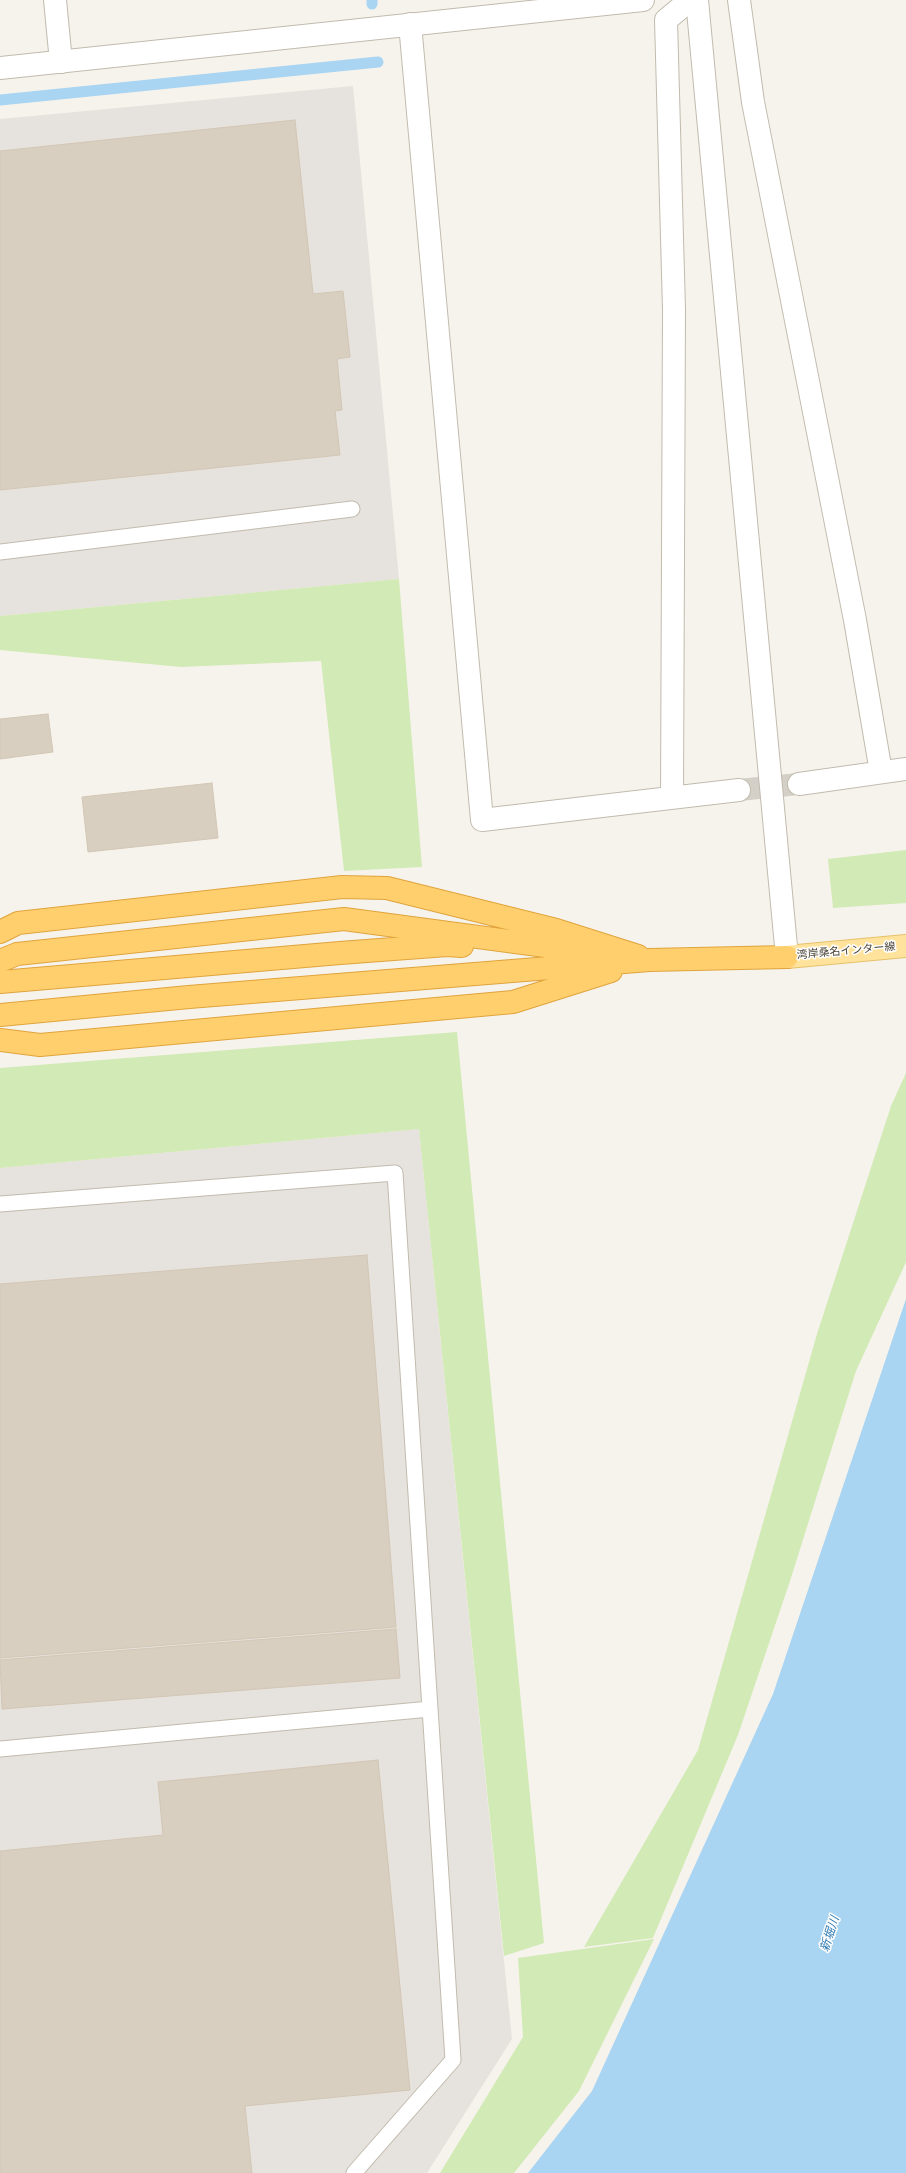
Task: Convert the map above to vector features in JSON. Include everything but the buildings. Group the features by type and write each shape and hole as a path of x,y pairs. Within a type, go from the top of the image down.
{"highway":[{"path":"0,932 18,923 342,887 387,888 556,930 648,960"},
{"path":"0,961 17,954 344,919 648,960"},
{"path":"0,982 447,945 648,960"},
{"path":"0,1014 189,997 648,960 787,957"},
{"path":"0,1040 40,1045 513,1002 648,960"}],"main road":[{"name":"湾岸桑名インター線","path":"787,957 906,946"}],"street":[{"path":"55,0 61,62"},
{"path":"0,68 643,0"},
{"path":"672,798 674,310 666,20 690,0"},
{"path":"698,0 787,957"},
{"path":"739,0 753,102 855,620 881,772"},
{"path":"410,24 482,820 739,790"},
{"path":"799,784 906,769"}],"lane":[{"path":"0,552 352,509"},
{"path":"0,1204 395,1173 453,2060 354,2173"},
{"path":"0,1749 430,1710"}],"shaded area":[{"path":"353,86 399,579 0,616 0,119"},
{"path":"419,1129 512,2039 427,2173 0,2173 0,1168"}],"green space":[{"path":"399,579 422,867 344,871 321,661 181,667 0,650 0,616"},
{"path":"906,850 906,903 833,908 828,859"},
{"path":"457,1032 544,1943 504,1956 419,1129 0,1168 0,1068"},
{"path":"906,1073 906,1262 856,1371 790,1581 738,1735 653,1938 584,1947 698,1750 817,1334 891,1106"},
{"path":"654,1939 579,2091 514,2173 440,2173 523,2037 518,1958"}],"water":[{"name":"新堀川","path":"906,1299 906,2173 528,2173 592,2091 773,1694"}],"waterway":[{"path":"0,100 378,62"}],"tunnel":[{"path":"739,790 799,784"}]}
